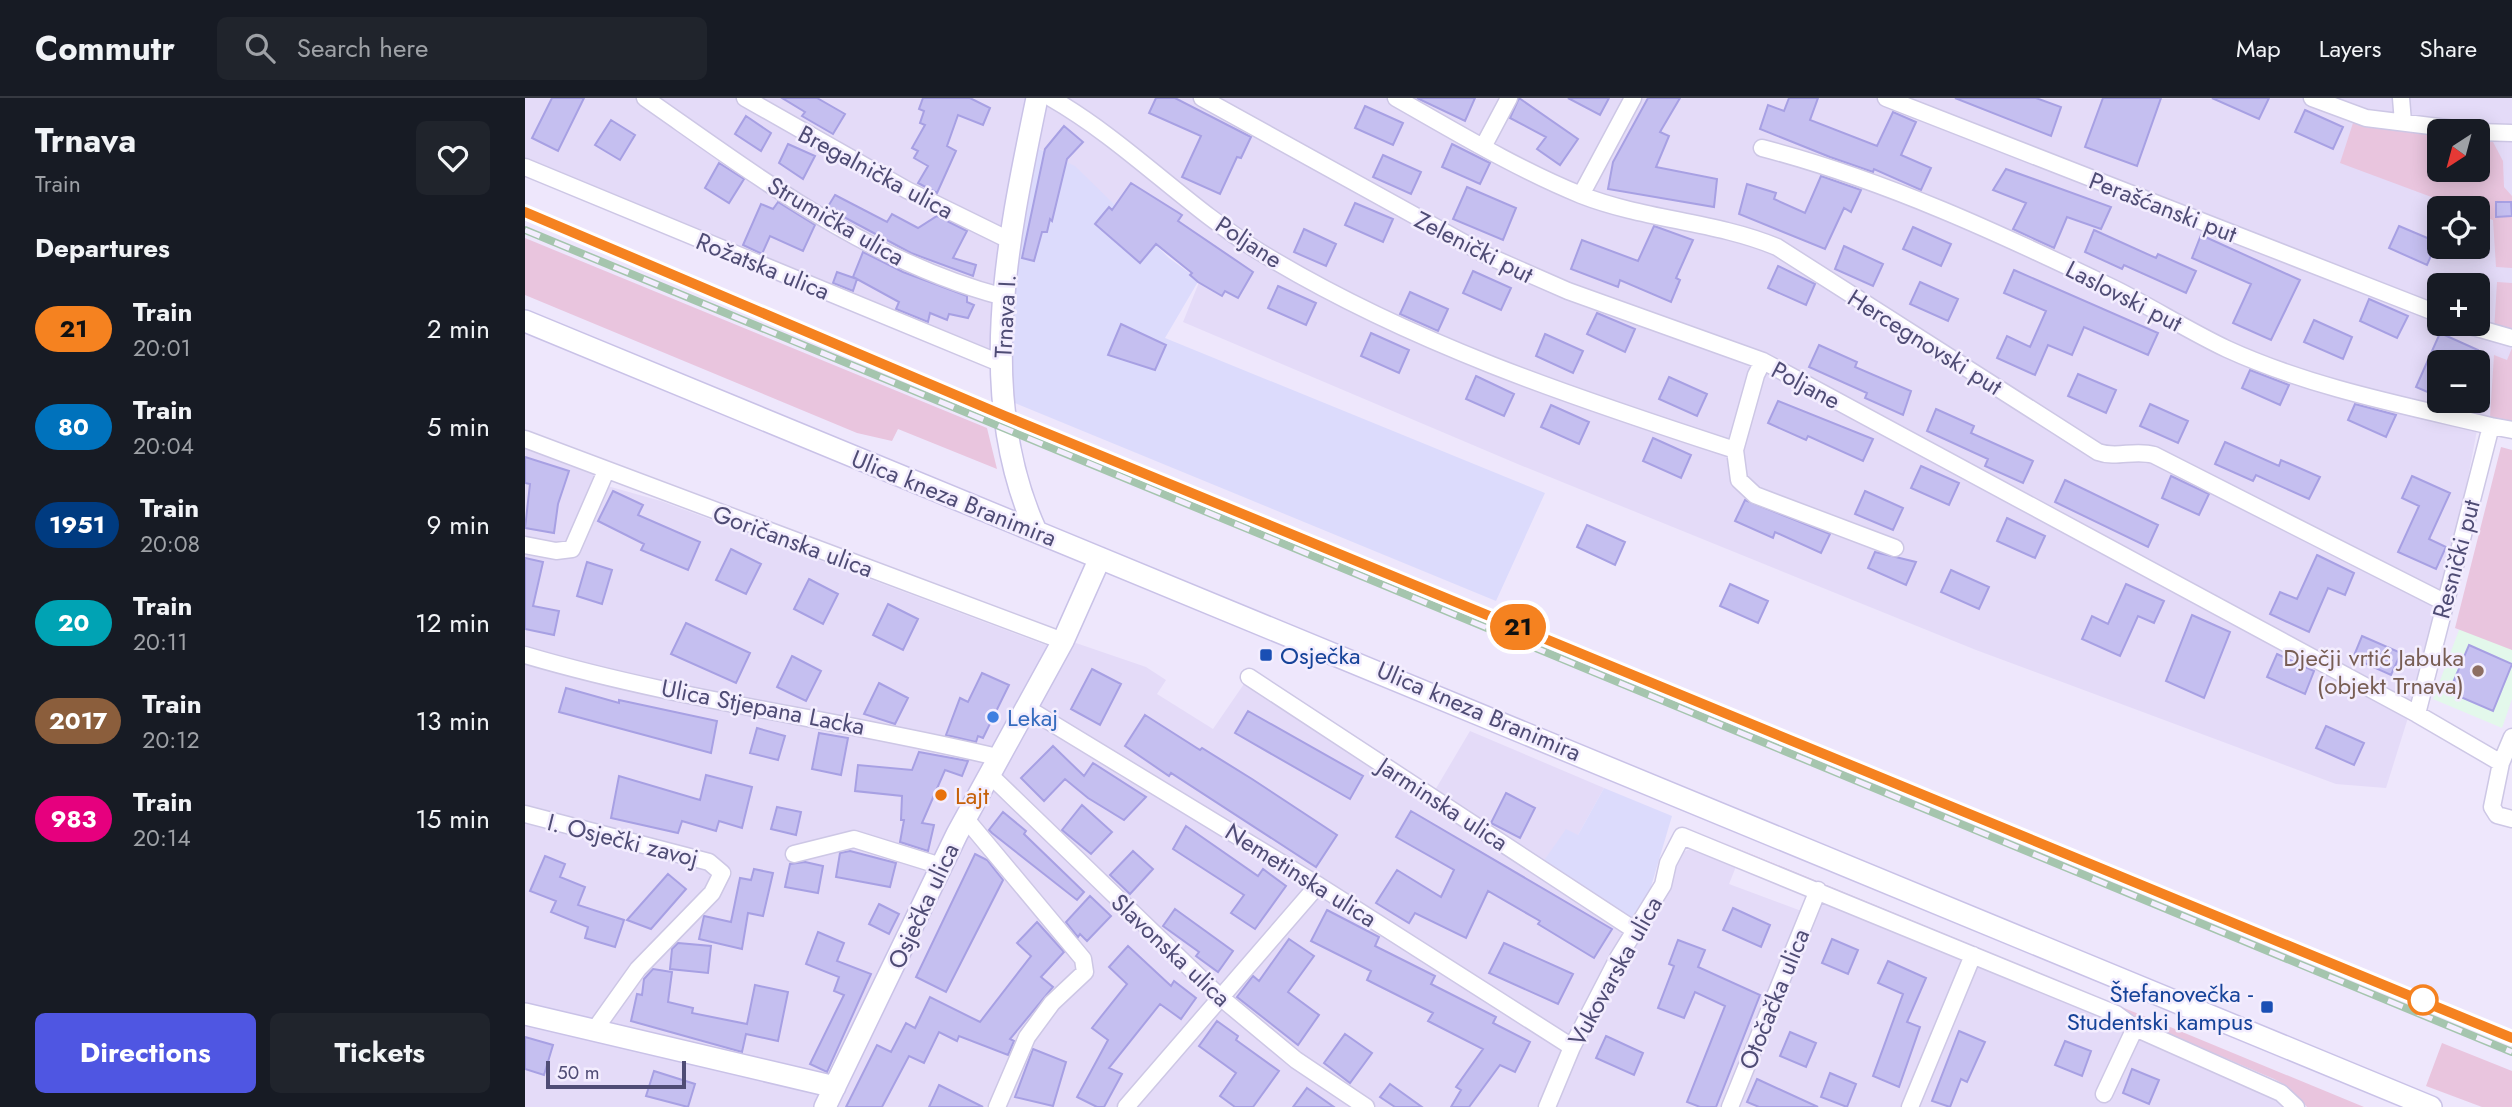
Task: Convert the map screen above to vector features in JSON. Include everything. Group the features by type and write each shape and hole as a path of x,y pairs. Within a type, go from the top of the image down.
{"main road":[{"name":"Trnava I.","path":"1036,531 1018,487 1012,461 1005,416 1002,364 1009,240 1037,98"},
{"name":"Ulica kneza Branimira","path":"525,321 1100,558 1291,633 2431,1107"},
{"name":"Osječka ulica","path":"825,1107 941,866 1063,641 1100,558"},
{"path":"525,1014 835,1087"}],"street":[{"name":"Strumička ulica","path":"645,98 820,218 935,275 1004,297"},
{"name":"Bregalnička ulica","path":"745,98 907,190 1009,240"},
{"name":"Poljane","path":"1051,98 1259,252 1374,314 1513,373 1616,411 1735,450 1756,375 1763,361 2417,714 2501,763"},
{"name":"Zelenički put","path":"1202,98 1486,255 1568,291 1763,361"},
{"name":"Hercegnovski put","path":"1396,98 1483,147 1581,195 1625,209 1742,233 1777,247 2098,452 2112,457 2140,450 2154,454 2444,602"},
{"path":"1483,147 1509,98"},
{"path":"1581,195 1633,98"},
{"name":"Perašćanski put","path":"1886,98 2427,309"},
{"path":"2312,98 2366,118 2427,125"},
{"path":"2402,98 2403,122"},
{"path":"2490,132 2512,133"},
{"name":"Laslovski put","path":"1762,148 1811,161 1930,205 2116,289 2208,340 2252,359 2319,383 2491,426"},
{"name":"Rožatska ulica","path":"525,167 1002,364"},
{"path":"2490,332 2512,338"},
{"path":"2491,426 2512,430"},
{"name":"Resnički put","path":"2417,714 2491,426"},
{"name":"Goričanska ulica","path":"525,439 1063,641"},
{"path":"1735,450 1739,480 1755,495 1895,548"},
{"path":"525,545 556,551 572,549 606,471"},
{"name":"Ulica Stjepana Lacka","path":"525,654 776,713 899,733 996,767"},
{"name":"Jarminska ulica","path":"1249,677 1636,931"},
{"name":"Nemetinska ulica","path":"1027,708 1318,885 1572,1046"},
{"path":"2512,737 2501,763 2492,807 2497,815 2512,819"},
{"name":"Slavonska ulica","path":"996,767 1219,996 1296,1060 1366,1107"},
{"name":"I. Osječki zavoj","path":"525,814 709,862 722,873 712,893 638,969 593,1032"},
{"path":"965,819 1083,958 1086,972 1052,1003 1027,1037 997,1107"},
{"name":"Vukovarska ulica","path":"1547,1107 1572,1046 1663,885 1668,863 1682,836 1818,890"},
{"path":"794,854 854,839 941,866"},
{"path":"1126,1107 1219,996 1318,885"},
{"path":"1818,890 2116,1014 2135,1028 2281,1093 2296,1106"},
{"name":"Otočačka ulica","path":"1730,1107 1818,890"},
{"path":"1910,1107 1973,956"},
{"path":"2104,1094 2135,1028"}],"shaded area":[{"path":"525,98 2512,98 2512,422 2480,414 2461,515 2417,689 2386,788 2336,784 1976,650 1520,465 1183,322 1200,280 1066,162 1036,147 1011,373 525,175"},
{"path":"2353,123 2427,132 2427,182 2490,182 2490,141 2493,142 2503,161 2504,187 2512,196 2512,268 2496,267 2490,196 2429,196 2340,163"},
{"path":"1035,147 1075,166 1169,258 1199,280 1165,338 1545,493 1496,601 1015,403 1011,373 1015,263"},
{"path":"525,238 987,428 997,469 898,429 892,441 857,433 525,295"},
{"path":"2497,282 2512,283 2512,333 2494,331"},
{"path":"2512,348 2512,422 2490,417 2494,355 2507,360"},
{"path":"2501,447 2512,450 2512,650 2455,628"},
{"path":"525,448 595,474 593,482 661,501 1067,653 1073,642 1146,667 1166,680 1157,694 1213,729 1246,681 1428,802 1470,731 1604,788 1578,835 1537,871 1639,940 1659,909 1683,852 1694,847 1737,864 1729,884 1815,916 1824,901 2111,1018 2270,1092 2287,1107 525,1107"},
{"name":"Dječji vrtić Jabuka (objekt Trnava)","path":"2462,622 2512,643 2512,699 2502,728 2433,699"},
{"path":"1604,788 1672,816 1650,890 1631,919 1543,862 1566,829 1578,835"},
{"path":"1722,842 2364,1107 2307,1107 2287,1086 2274,1079"},
{"path":"2442,1043 2512,1071 2512,1107 2482,1107 2426,1086"}],"building":[{"path":"552,98 584,98 558,151 532,138"},
{"path":"782,98 817,98 845,114 833,134 802,116 805,112"},
{"path":"923,98 970,98 990,108 983,125 958,115 947,146 956,151 937,193 918,183 928,166 914,158 918,151 912,148 925,125 920,123 924,111 919,109"},
{"path":"1156,98 1175,98 1251,137 1241,158 1237,157 1220,194 1182,177 1201,136 1149,113"},
{"path":"1417,98 1475,98 1465,121"},
{"path":"1519,98 1578,139 1560,165 1537,149 1546,137 1510,118"},
{"path":"1568,98 1609,98 1600,115"},
{"path":"1648,98 1680,98 1660,132 1669,136 1656,167 1717,179 1714,207 1608,189 1613,162"},
{"path":"1789,98 1818,98 1810,120 1877,146 1893,112 1916,122 1901,155 1931,168 1921,190 1874,169 1873,172 1830,157 1760,129 1768,105 1784,111"},
{"path":"1955,98 2036,98 2061,107 2051,136"},
{"path":"2103,98 2161,98 2137,166 2085,147"},
{"path":"2212,98 2269,98 2259,119"},
{"path":"1365,106 1403,123 1393,145 1355,128"},
{"path":"2305,110 2343,127 2333,149 2295,132"},
{"path":"746,116 771,133 761,151 735,134"},
{"path":"611,120 635,135 620,160 595,145"},
{"path":"1064,126 1083,142 1067,159 1052,221 1050,219 1047,232 1042,232 1034,261 1022,258 1045,149"},
{"path":"788,144 815,156 803,179 779,163"},
{"path":"1452,144 1490,163 1480,184 1442,167"},
{"path":"1383,155 1421,172 1411,194 1373,177"},
{"path":"719,163 744,179 729,203 705,188"},
{"path":"2006,169 2111,207 2101,229 2067,217 2054,248 2013,229 2026,203 1993,190"},
{"path":"1821,176 1861,190 1851,212 1844,208 1825,249 1739,214 1747,184 1776,193 1774,199 1805,213"},
{"path":"1131,183 1182,215 1178,221 1253,272 1238,298 1225,291 1222,296 1198,282 1190,275 1192,273 1156,244 1140,263 1095,224 1109,207 1112,210"},
{"path":"1467,187 1516,208 1503,240 1453,219"},
{"path":"835,195 887,222 892,214 918,228 937,216 967,231 953,258 976,265 973,276 911,253 827,208"},
{"path":"778,202 815,225 803,251 770,236 762,254 743,245 761,204 773,209"},
{"path":"2496,202 2511,202 2512,216 2496,217"},
{"path":"1355,203 1393,219 1383,242 1345,225"},
{"path":"1654,226 1693,240 1676,278 1680,280 1671,302 1620,280 1618,287 1571,269 1582,240 1638,261"},
{"path":"2399,226 2427,238 2427,259 2430,259 2427,265 2389,248"},
{"path":"1913,227 1951,244 1941,266 1903,249"},
{"path":"1304,229 1336,244 1326,266 1294,252"},
{"path":"2094,230 2156,258 2158,254 2196,271 2186,293 2124,265 2122,269 2085,252"},
{"path":"2201,235 2300,280 2271,340 2233,323 2251,284 2192,258"},
{"path":"1844,246 1883,264 1873,286 1835,269"},
{"path":"863,252 903,272 967,296 967,302 974,305 968,318 949,314 947,320 930,313 928,322 896,309 899,302 853,277"},
{"path":"1778,266 1815,284 1806,305 1768,288"},
{"path":"2014,270 2158,333 2148,355 2084,327 2072,355 2048,345 2035,375 1997,358 2007,336 2030,347 2046,311 2004,293"},
{"path":"1473,271 1511,288 1501,310 1463,293"},
{"path":"837,272 857,279 853,291 833,283"},
{"path":"1920,282 1958,299 1948,321 1910,304"},
{"path":"1278,286 1316,303 1306,325 1268,308"},
{"path":"1410,292 1448,309 1438,331 1400,314"},
{"path":"2369,299 2408,316 2397,338 2360,321"},
{"path":"1597,313 1635,329 1625,352 1587,334"},
{"path":"2314,320 2352,337 2343,359 2304,342"},
{"path":"1121,324 1166,345 1155,370 1108,355"},
{"path":"1371,333 1409,350 1399,373 1361,356"},
{"path":"1545,334 1583,351 1573,373 1536,356"},
{"path":"2439,336 2447,336 2478,350 2432,350"},
{"path":"1819,345 1857,362 1855,367 1911,391 1903,415 1865,398 1867,393 1809,367"},
{"path":"2427,362 2427,392 2416,387"},
{"path":"2250,370 2289,385 2280,405 2242,388"},
{"path":"2078,374 2116,390 2106,413 2068,396"},
{"path":"1476,376 1514,394 1504,416 1466,399"},
{"path":"1669,377 1707,394 1697,416 1659,399"},
{"path":"1778,401 1873,439 1863,461 1808,436 1806,440 1768,423"},
{"path":"2150,404 2188,421 2178,443 2140,426"},
{"path":"2355,404 2396,415 2386,437 2348,420"},
{"path":"1551,405 1589,422 1579,444 1541,427"},
{"path":"1936,409 1974,426 1971,433 2033,461 2023,483 1985,466 1988,459 1927,431"},
{"path":"1653,438 1691,455 1681,478 1643,461"},
{"path":"2225,442 2279,466 2281,460 2320,477 2309,499 2256,475 2253,481 2215,464"},
{"path":"525,457 569,471 558,504 554,533 525,528 530,484 525,483"},
{"path":"1921,466 1959,483 1949,505 1911,488"},
{"path":"2171,476 2209,494 2199,515 2162,498"},
{"path":"2412,476 2450,493 2429,539 2446,547 2436,569 2398,552 2419,506 2402,498"},
{"path":"2065,480 2158,525 2148,547 2055,502"},
{"path":"613,491 643,505 638,515 700,542 688,570 641,550 644,544 598,521"},
{"path":"1865,491 1903,508 1893,530 1855,514"},
{"path":"1745,500 1830,534 1821,553 1775,532 1773,538 1735,521"},
{"path":"2007,518 2045,536 2035,558 1997,541"},
{"path":"1587,525 1625,542 1615,565 1577,547"},
{"path":"731,549 761,564 746,594 716,580"},
{"path":"1875,552 1916,562 1906,585 1868,568"},
{"path":"2317,555 2354,573 2345,595 2328,588 2309,632 2270,614 2280,592 2297,599"},
{"path":"525,558 543,562 533,606 559,611 554,635 525,629"},
{"path":"587,562 612,570 602,604 577,596"},
{"path":"1951,570 1989,587 1979,609 1941,592"},
{"path":"809,579 838,594 823,624 794,609"},
{"path":"1730,584 1768,601 1758,623 1720,606"},
{"path":"2126,584 2164,601 2154,623 2138,616 2120,656 2082,639 2092,616 2108,624"},
{"path":"888,604 918,619 903,650 873,635"},
{"path":"2192,615 2230,632 2204,698 2166,681"},
{"path":"686,623 750,653 736,683 671,654"},
{"path":"2362,636 2401,653 2391,675 2353,658"},
{"path":"2469,645 2512,664 2493,711 2449,692"},
{"path":"2277,654 2314,671 2305,694 2267,677"},
{"path":"792,656 821,671 806,701 777,687"},
{"path":"1092,669 1121,684 1100,725 1071,709"},
{"path":"982,673 1009,685 983,738 978,736 976,742 946,735 960,698 968,702"},
{"path":"879,683 908,698 895,724 864,714"},
{"path":"566,688 619,703 619,700 717,721 711,753 559,712"},
{"path":"1248,711 1363,776 1350,799 1235,733"},
{"path":"1145,715 1252,779 1337,835 1316,867 1125,746"},
{"path":"2326,726 2364,743 2354,765 2316,748"},
{"path":"757,728 785,736 778,760 750,753"},
{"path":"819,733 848,738 841,775 812,769"},
{"path":"1053,746 1084,776 1093,763 1146,797 1124,820 1088,798 1065,779 1044,801 1021,778"},
{"path":"919,752 968,761 962,776 945,770 922,823 934,825 928,851 900,842 904,820 901,820 902,796 855,791 858,765 912,770"},
{"path":"706,775 752,787 742,828 719,821 716,831 682,821 678,833 611,818 619,776 700,800"},
{"path":"1506,793 1535,808 1520,838 1491,823"},
{"path":"1082,805 1112,832 1091,854 1062,830"},
{"path":"777,807 801,812 796,835 771,829"},
{"path":"1411,811 1612,929 1594,958 1538,924 1540,921 1488,891 1466,938 1415,913 1409,923 1376,903 1397,870 1441,897 1454,870 1396,837"},
{"path":"1003,812 1026,831 1024,834 1084,892 1077,900 989,830"},
{"path":"1186,826 1258,876 1263,869 1286,886 1255,929 1231,913 1244,895 1173,849"},
{"path":"850,851 896,863 890,887 836,877 840,853"},
{"path":"1133,851 1153,869 1130,894 1110,875"},
{"path":"975,854 987,860 1003,880 946,992 916,977"},
{"path":"545,856 565,864 560,877 585,887 578,905 624,920 615,947 585,938 588,927 551,912 556,901 530,891"},
{"path":"805,862 823,866 818,893 785,887 790,864"},
{"path":"754,869 773,873 763,916 748,913 742,949 699,939 704,916 731,922 740,878 751,880"},
{"path":"668,874 686,889 651,929 627,920"},
{"path":"1090,896 1111,916 1087,941 1080,934 1078,937 1066,922"},
{"path":"879,904 899,914 889,934 869,924"},
{"path":"1733,908 1770,925 1761,947 1723,930"},
{"path":"1175,909 1233,951 1218,972 1196,956 1199,952 1163,926"},
{"path":"1327,910 1379,937 1375,946 1435,976 1431,984 1496,1017 1493,1023 1530,1042 1515,1072 1500,1065 1469,1107 1451,1107 1461,1090 1456,1087 1483,1049 1428,1021 1433,1013 1367,980 1371,971 1311,941"},
{"path":"1037,922 1064,952 1041,977 1053,987 1010,1039 1014,1041 1008,1055 959,1036 957,1041 939,1032 924,1063 909,1056 882,1107 846,1107 877,1045 891,1052 906,1023 915,1028 930,997 980,1022 1031,956 1017,943"},
{"path":"818,932 844,943 837,961 871,974 827,1072 810,1064 844,995 834,991 839,977 806,964"},
{"path":"1289,939 1314,956 1288,992 1319,1015 1298,1045 1237,997 1253,976 1259,981"},
{"path":"1832,939 1858,950 1848,974 1822,963"},
{"path":"1678,940 1705,950 1698,967 1760,995 1716,1107 1700,1107 1687,1102 1725,1006 1695,992 1684,1018 1658,1008 1674,966 1669,964"},
{"path":"678,943 711,946 708,973 670,969 672,949"},
{"path":"1504,943 1573,974 1558,1004 1489,973"},
{"path":"1128,946 1171,986 1174,981 1196,998 1181,1019 1160,1004 1109,1068 1122,1074 1104,1107 1097,1107 1077,1097 1108,1040 1092,1028 1127,984 1109,967"},
{"path":"1888,961 1926,978 1907,1022 1920,1027 1899,1087 1873,1076 1903,994 1878,983"},
{"path":"653,969 672,972 668,1002 693,1008 692,1013 747,1024 755,985 788,992 778,1041 746,1034 742,1052 631,1021 637,994 642,995 644,979"},
{"path":"1217,1021 1238,1036 1236,1040 1279,1071 1253,1107 1235,1107 1220,1096 1236,1073 1199,1046"},
{"path":"1959,1031 1985,1042 1967,1082 1961,1079 1950,1107 1932,1101"},
{"path":"1790,1032 1816,1043 1806,1067 1780,1056"},
{"path":"1345,1034 1372,1053 1350,1083 1324,1063"},
{"path":"1606,1036 1643,1053 1634,1075 1596,1058"},
{"path":"525,1037 553,1045 544,1075 525,1069"},
{"path":"2065,1041 2091,1051 2082,1076 2055,1065"},
{"path":"1033,1049 1066,1062 1053,1106 1015,1097"},
{"path":"2132,1069 2159,1080 2149,1104 2123,1093"},
{"path":"654,1071 695,1084 688,1107 646,1096"},
{"path":"1830,1073 1856,1084 1847,1107 1821,1097"},
{"path":"1757,1079 1818,1107 1759,1107 1747,1102"},
{"path":"1390,1084 1422,1107 1395,1107 1380,1097"},
{"path":"939,1085 983,1107 929,1107"},
{"path":"1307,1088 1334,1107 1293,1107"}],"railway":[{"path":"525,212 1005,416 2512,1038"},
{"path":"525,230 2512,1052"}],"train":[{"name":"21","path":"525,212 1005,416 2512,1038"}],"place":[{"name":"Osječka","path":"1266,655"},
{"name":"Dječji vrtić Jabuka (objekt Trnava)","path":"2478,671"},
{"name":"Lekaj","path":"993,717"},
{"name":"Lajt","path":"941,795"},
{"name":"Štefanovečka - Studentski kampus","path":"2267,1007"}]}
